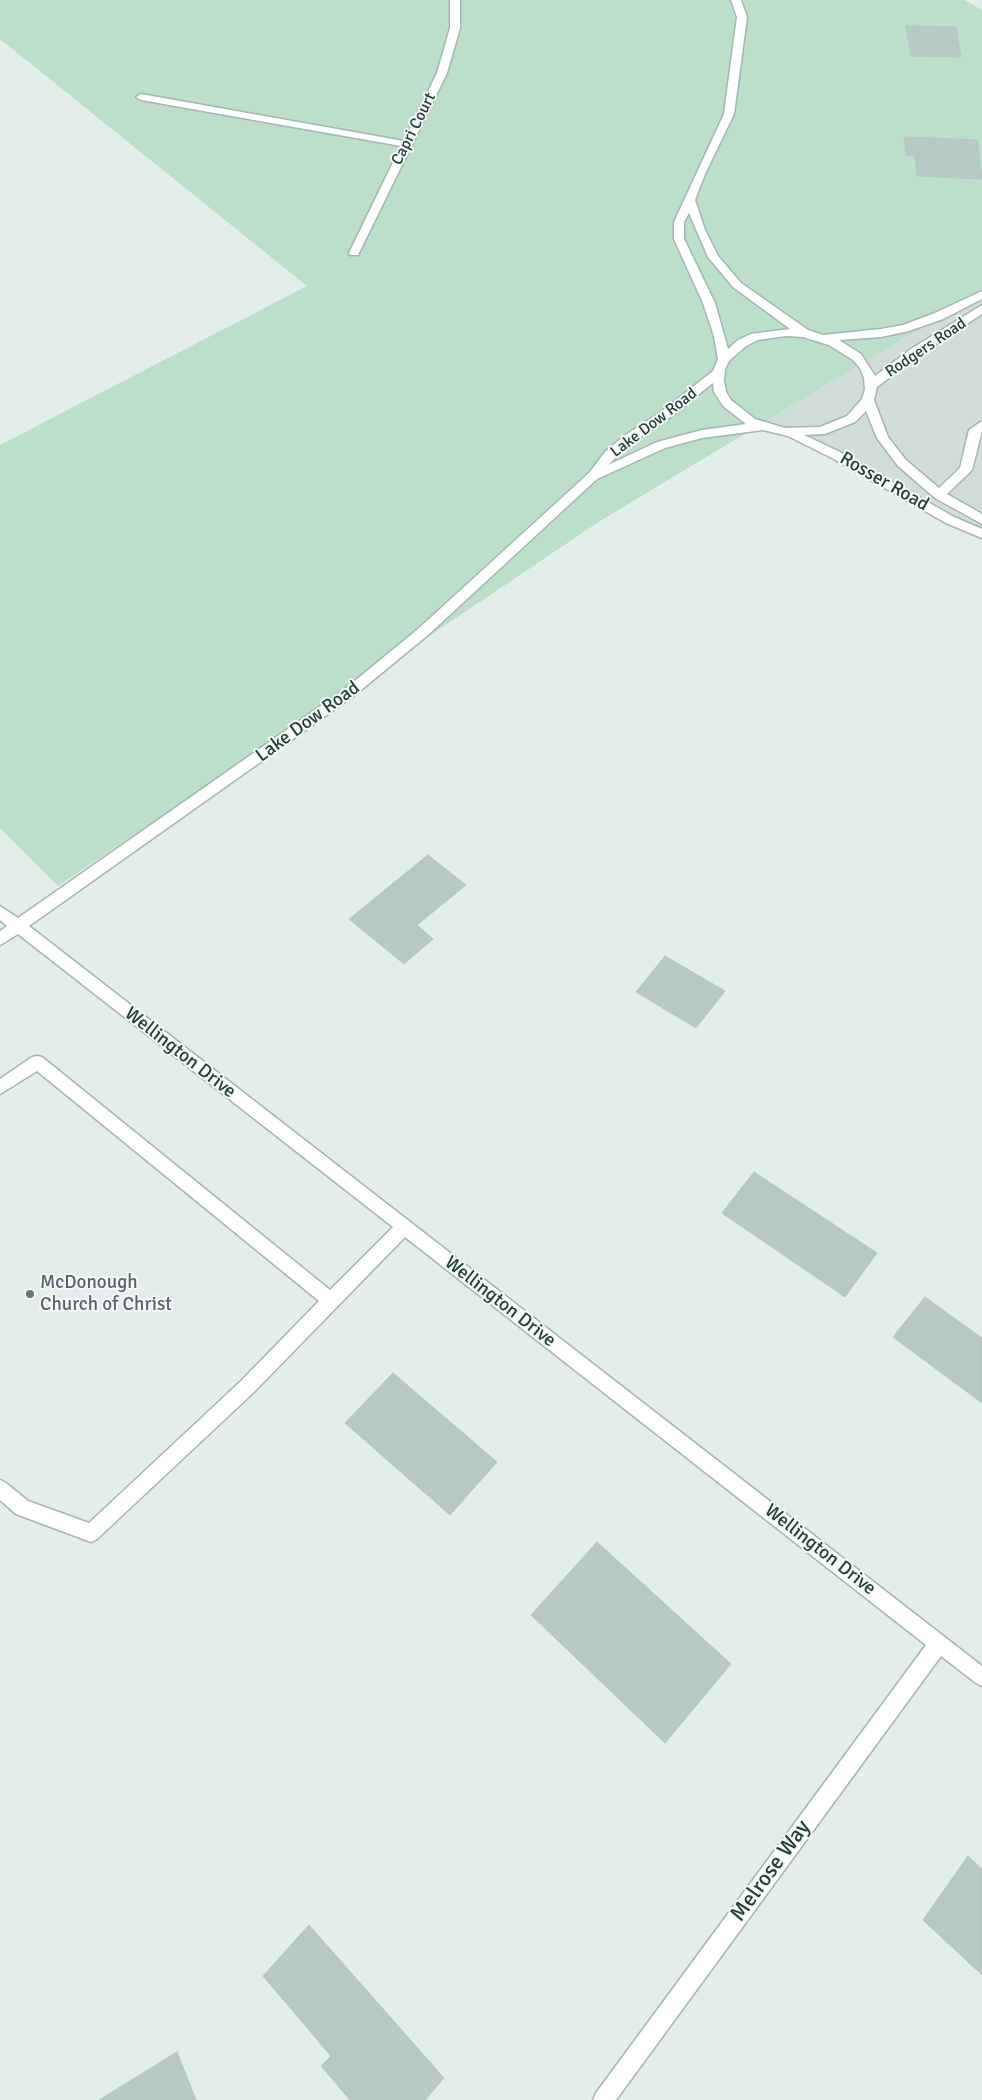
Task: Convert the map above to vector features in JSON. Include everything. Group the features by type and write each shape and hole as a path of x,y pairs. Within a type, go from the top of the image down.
{"street":[{"name":"Capri Court","path":"354,253 442,73 449,55 455,28 455,0"},
{"path":"724,359 720,336 709,304 679,239 679,222 729,114 742,17 736,0"},
{"path":"141,97 406,144"},
{"path":"690,200 700,230 713,256 737,284 804,333"},
{"name":"Rodgers Road","path":"824,338 881,333 905,328 939,316 982,295"},
{"name":"Rodgers Road","path":"870,386 914,352 982,309"},
{"path":"770,333 804,333 824,338 857,357 865,367 870,378 868,400 850,420 821,431 785,432 762,426 738,413 727,403 720,392 718,373 724,359 742,343 770,333"},
{"name":"Lake Dow Road","path":"0,939 350,692 424,632 593,476 609,455 628,439 665,415 718,373"},
{"name":"Rosser Road","path":"868,400 883,438 902,463 939,495 982,520"},
{"path":"939,495 966,470 975,430 982,425"},
{"name":"Lake Dow Road","path":"593,476 661,445 702,434 762,426"},
{"name":"Rosser Road","path":"785,432 836,455 950,520 982,534"},
{"name":"Wellington Drive","path":"0,912 982,1677"},
{"path":"0,1087 37,1062 331,1300"},
{"path":"0,1489 22,1508 91,1533 248,1386 404,1227"},
{"name":"Melrose Way","path":"603,2100 939,1643"}],"shaded area":[{"path":"982,291 982,531 761,424"}],"green space":[{"path":"0,0 964,0 982,10 982,291 600,521 58,886 0,828 0,445 307,286 0,39"}],"building":[{"path":"906,26 956,27 961,57 911,56"},
{"path":"904,137 977,140 982,179 917,176 915,156 906,155"},
{"path":"428,855 466,885 417,925 433,939 404,964 349,919"},
{"path":"665,956 725,991 696,1028 636,992"},
{"path":"754,1172 877,1253 845,1297 722,1213"},
{"path":"925,1297 982,1338 982,1403 893,1337"},
{"path":"393,1373 497,1462 450,1515 345,1423"},
{"path":"597,1542 731,1664 665,1743 531,1615"},
{"path":"968,1856 982,1869 982,1975 923,1920"},
{"path":"309,1925 444,2078 425,2100 350,2100 321,2066 331,2056 263,1976"},
{"path":"177,2052 196,2100 99,2100"}],"place":[{"name":"McDonough Church of Christ","path":"30,1294"}]}
